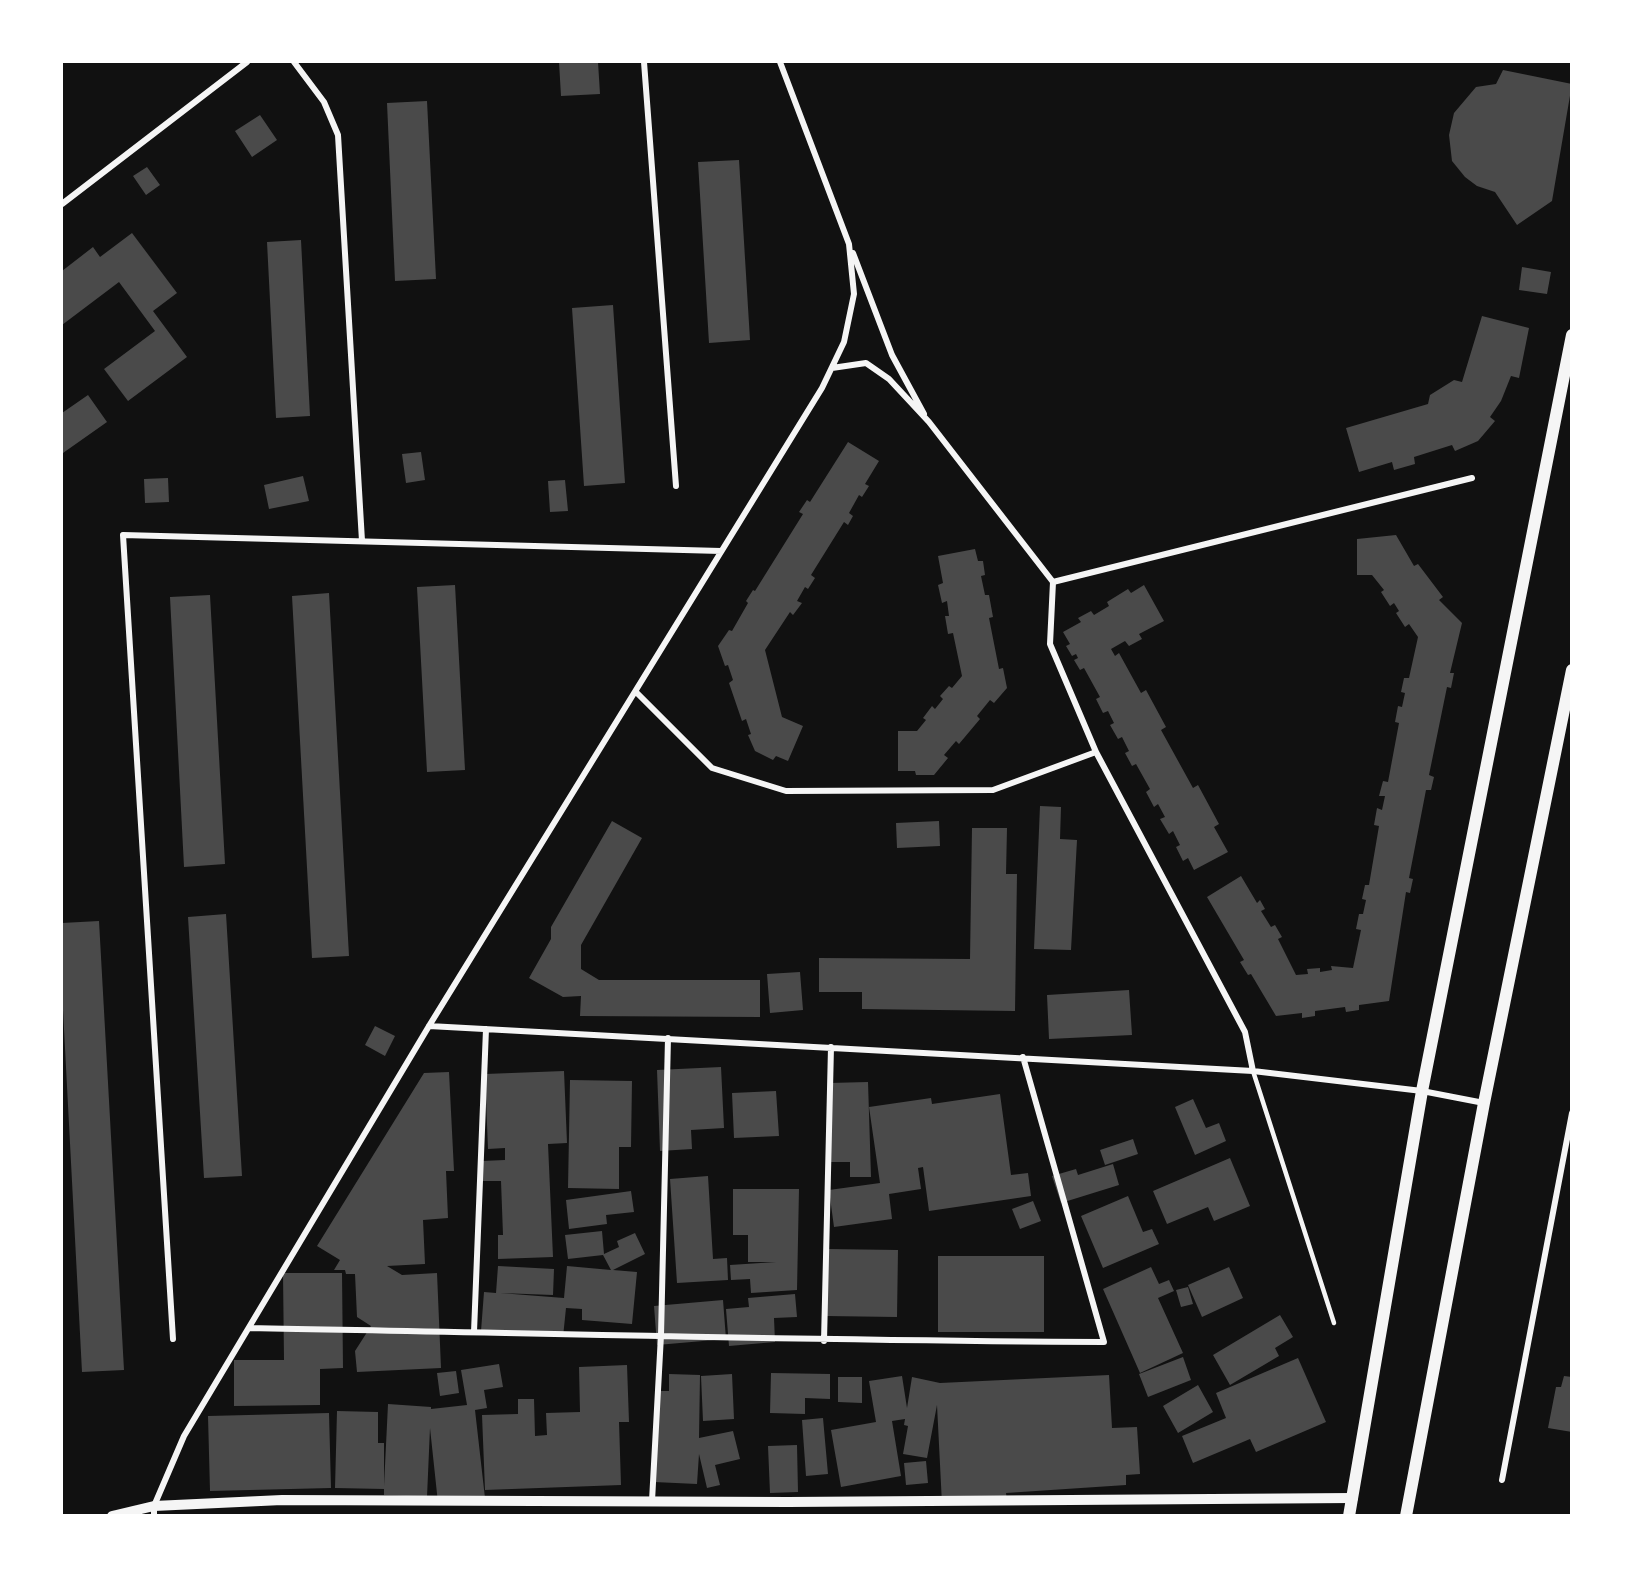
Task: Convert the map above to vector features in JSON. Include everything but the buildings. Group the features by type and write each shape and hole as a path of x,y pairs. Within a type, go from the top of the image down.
{"main road":[{"path":"1349,1515 1422,1091 1572,335"},
{"path":"1406,1515 1484,1104 1572,670"}],"street":[{"path":"62,204 247,62"},
{"path":"294,62 324,102 338,135 362,541"},
{"path":"644,62 676,486"},
{"path":"780,62 892,355 929,422"},
{"path":"154,1511 184,1436 429,1026 822,388 844,342 854,294 849,244"},
{"path":"832,368 866,363 889,379 929,422 1053,582 1050,644 1096,752 1245,1032 1253,1071"},
{"path":"1053,582 1473,478"},
{"path":"173,1339 123,535 722,551"},
{"path":"636,693 712,768 786,791 993,790 1096,752"},
{"path":"429,1026 1253,1071 1422,1091 1484,1104"},
{"path":"474,1332 486,1029"},
{"path":"652,1502 661,1335 668,1038"},
{"path":"824,1341 831,1047"},
{"path":"249,1328 661,1335 824,1341 1104,1342 1023,1057"},
{"path":"1502,1480 1572,1113"},
{"path":"112,1515 282,1500 652,1502 1353,1498"}],"lane":[{"path":"1253,1071 1334,1323"}]}
